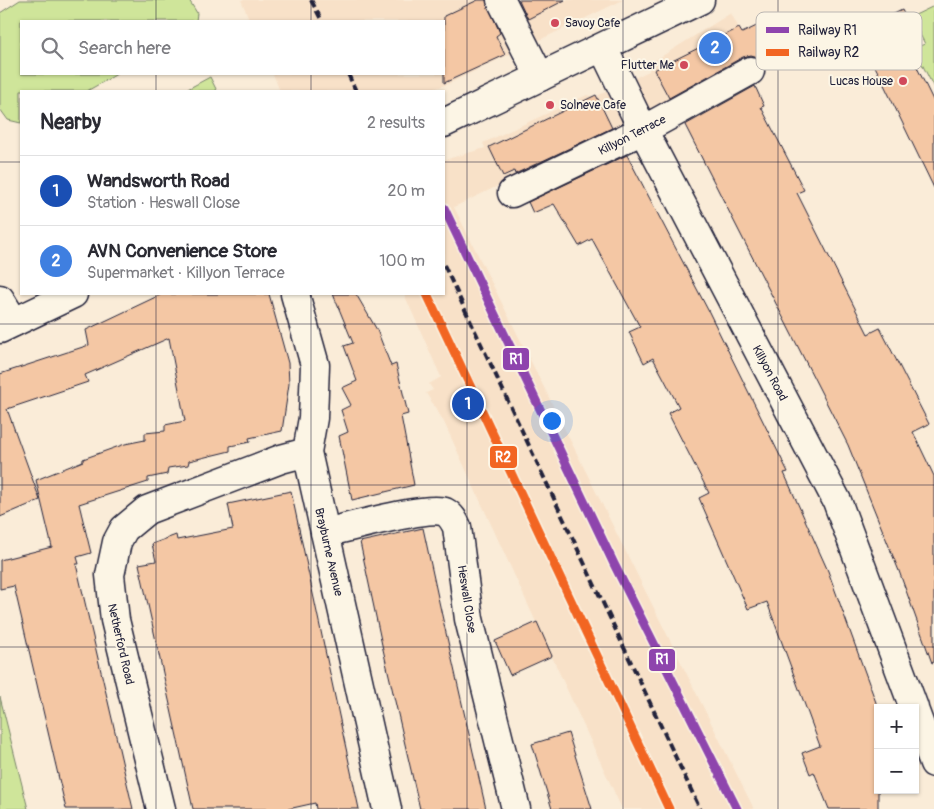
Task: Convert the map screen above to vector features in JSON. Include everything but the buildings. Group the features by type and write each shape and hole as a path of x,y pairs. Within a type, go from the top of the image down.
{"street":[{"path":"501,0 540,77"},
{"path":"445,123 700,0"},
{"name":"Killyon Road","path":"603,48 643,130 837,501 913,704"},
{"name":"Killyon Terrace","path":"512,193 643,130 750,71"},
{"path":"0,299 7,325 71,295"},
{"name":"Brayburne Avenue","path":"296,295 315,365 313,418 307,452 387,809"},
{"name":"Netherford Road","path":"161,809 114,620 110,575 118,542 124,529 147,510 281,459 307,452"},
{"name":"Heswall Close","path":"324,533 423,512 445,512 452,518 457,527 469,619 516,809"},
{"path":"919,723 934,763"}],"shaded area":[{"path":"241,0 623,0 448,84 431,90 280,90 273,75 445,75 445,20 250,20"},
{"path":"731,13 756,62 454,207 754,809 622,809 443,420 426,393 433,390 429,384 441,377 404,295 445,295 445,160 485,148 483,143 587,95 595,97 649,71 651,63"}],"green space":[{"path":"20,0 189,0 197,13 196,20 20,20 20,75 115,75 89,90 20,90 20,123 8,120 0,109 0,13"},
{"path":"934,6 934,88 922,64 922,45 925,44 922,38 921,12"},
{"path":"210,77 216,90 186,90"},
{"path":"0,697 28,809 0,809"}],"railway":[{"path":"311,0 321,20"},
{"path":"348,75 356,90"},
{"path":"445,267 700,809"}],"rail line":[{"name":"R1","path":"445,210 614,564 737,809"},
{"name":"R2","path":"427,295 669,809"}],"place":[{"name":"Savoy Cafe","path":"555,23"},
{"name":"AVN Convenience Store","path":"715,48"},
{"name":"Flutter Me","path":"684,65"},
{"name":"Lucas House","path":"903,81"},
{"name":"Solneve Cafe","path":"550,105"},
{"name":"Wandsworth Road","path":"468,404"}]}
